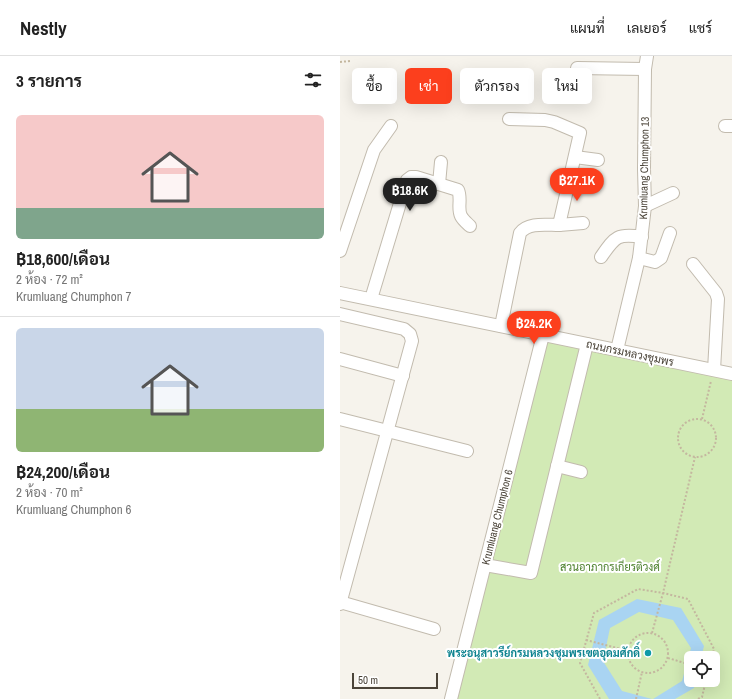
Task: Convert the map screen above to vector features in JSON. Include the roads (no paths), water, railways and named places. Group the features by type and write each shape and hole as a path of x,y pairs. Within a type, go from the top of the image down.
{"street":[{"name":"Krumluang Chumphon 13","path":"617,350 639,258 642,236 645,206 645,69 647,56"},
{"path":"592,68 645,69"},
{"path":"509,119 549,121 580,133 559,225"},
{"path":"340,251 374,150 391,126"},
{"path":"575,157 598,160"},
{"path":"439,184 441,162"},
{"path":"371,299 407,180 411,177 416,177 458,190 460,195 460,212 462,217 470,226"},
{"path":"645,206 673,193"},
{"path":"500,326 520,233 523,228 529,226 583,223"},
{"path":"639,258 655,262 661,258 670,233"},
{"path":"601,257 612,241 618,237 626,234 642,236"},
{"path":"693,264 716,292 718,299 714,370"},
{"name":"ถนนกรมหลวงชุมพร","path":"340,293 732,374"},
{"path":"340,314 404,328 410,334 412,341 387,431 346,561 340,603 434,629"},
{"name":"Krumluang Chumphon 6","path":"451,699 543,335"},
{"path":"485,565 531,572 587,344"},
{"path":"340,359 403,376"},
{"path":"340,419 467,451"},
{"path":"557,466 581,472"}],"water":[{"path":"637,599 681,608 704,646 703,651 690,651 691,648 673,620 639,612 610,628 603,661 622,691 652,699 609,699 588,665 599,620"},
{"path":"684,674 684,687 694,688 675,699 653,699 682,681"}],"place":[{"name":"พระอนุสาวรีย์กรมหลวงชุมพรเขตอุดมศักดิ์","path":"648,653"}],"park label":[{"name":"สวนอาภากรเกียรติวงศ์","path":"610,567"}]}
